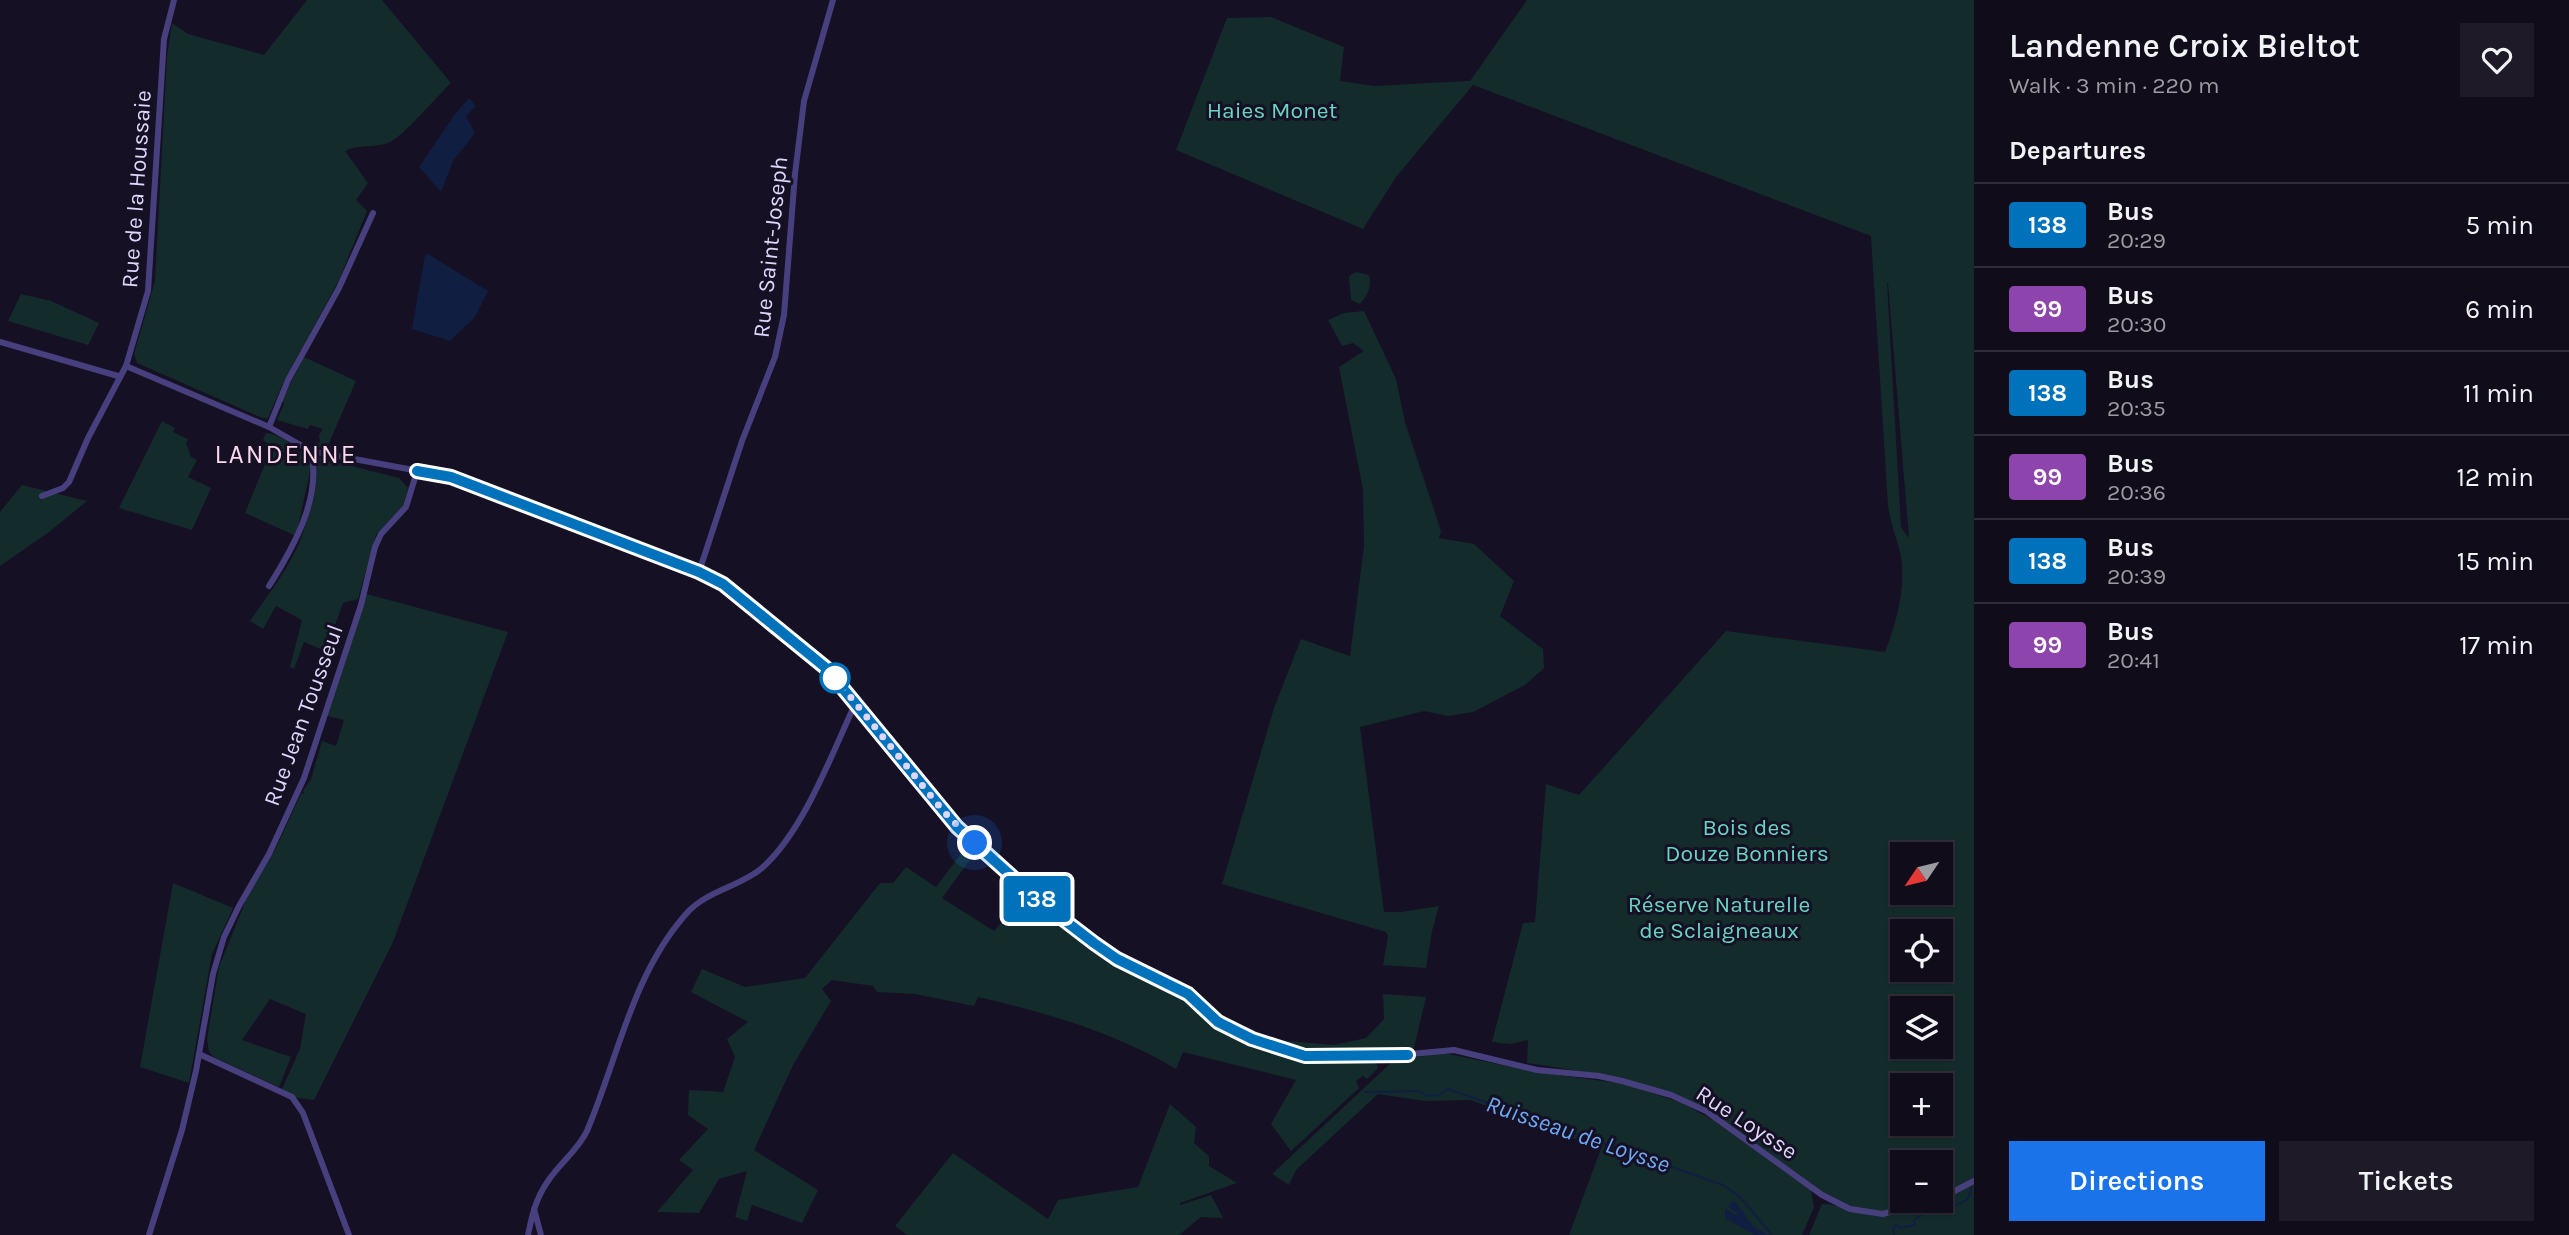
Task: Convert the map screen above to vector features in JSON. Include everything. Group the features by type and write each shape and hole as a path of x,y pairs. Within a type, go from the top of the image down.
{"street":[{"name":"Rue de la Houssaie","path":"41,496 63,488 69,482 118,376 126,366 150,278 164,39 174,0"},
{"name":"Rue Saint-Joseph","path":"699,572 742,440 775,357 784,314 795,174 804,101 833,0"},
{"path":"270,427 294,369 340,288 373,213"},
{"path":"0,342 118,376"},
{"name":"Rue Loysse","path":"126,366 270,427 311,451 451,477 699,572 723,584 826,668 957,827 1038,900 1117,959 1188,994 1218,1022 1252,1039 1305,1056 1408,1055 1454,1050 1537,1070 1622,1081 1671,1095 1706,1111 1822,1195 1850,1209 1883,1214 1890,1212"},
{"path":"269,586 295,545 304,516 314,463 311,451"},
{"name":"Rue Jean Tousseul","path":"149,1235 181,1130 199,1054 213,974 225,937 239,906 269,854 304,778 361,605 375,547 381,534 399,517 411,499 417,471"},
{"path":"528,1235 533,1207 548,1181 586,1133 639,989 661,950 687,913 710,894 761,870 781,848 801,818 856,702"},
{"path":"199,1054 292,1097 303,1113 349,1235"},
{"path":"1953,1192 1974,1181"},
{"path":"533,1207 541,1235"}],"green space":[{"path":"307,0 382,0 451,83 394,140 345,151 368,183 356,200 367,211 339,280 284,381 268,418 262,418 137,363 134,354 155,281 167,57 172,23 188,34 264,55"},
{"name":"Bois des Douze Bonniers","path":"1527,0 1974,0 1974,1235 1809,1235 1822,1204 1880,1216 1890,1216 1891,1213 1953,1213 1953,1150 1890,1150 1890,1213 1864,1211 1838,1203 1814,1190 1725,1123 1702,1110 1660,1092 1616,1079 1527,1063 1528,1040 1510,1044 1492,1042 1523,923 1535,922 1546,784 1579,795 1726,631 1885,652 1897,614 1902,574 1899,548 1888,505 1871,236 1473,85 1396,177 1363,229 1176,150 1227,18 1271,17 1344,47 1340,81 1374,86 1470,81","holes":["1888,283 1909,538 1901,527"]},
{"path":"1356,272 1369,275 1370,279 1369,290 1360,304 1351,300 1349,276"},
{"path":"21,294 51,301 99,323 88,345 8,321"},
{"path":"1364,311 1396,379 1405,422 1441,531 1439,538 1474,544 1514,581 1500,616 1543,649 1544,668 1525,685 1473,712 1448,716 1424,711 1360,727 1384,912 1439,906 1426,968 1383,965 1388,936 1386,932 1222,884 1274,708 1301,639 1350,656 1364,546 1363,490 1339,367 1364,351 1353,343 1342,346 1328,320 1344,313"},
{"path":"304,357 356,381 328,445 332,447 331,451 313,446 316,442 320,443 319,435 323,429 310,425 308,429 277,420 284,404 282,400"},
{"path":"162,421 175,428 173,432 188,439 186,443 191,457 197,460 188,477 211,488 192,530 119,508"},
{"path":"266,433 292,445 311,467 296,536 245,513 272,447 263,440"},
{"path":"316,457 399,478 408,488 403,507 376,535 358,599 343,603 326,651 304,642 294,669 290,667 302,620 276,606 263,629 250,621 299,544 308,514"},
{"path":"22,485 87,501 0,566 0,512"},
{"path":"363,593 508,632 393,942 314,1100 292,1097 281,1091 300,1049 306,1014 270,999 242,1040 291,1057 279,1087 214,1057 209,1052 207,1039 219,967 248,895 275,850 299,798 302,793 305,794 303,791 311,779 322,741 336,746 344,720 324,715"},
{"path":"969,843 977,850 942,898 994,931 1026,895 1088,946 1131,972 1187,996 1218,1025 1242,1040 1302,1058 1376,1062 1378,1068 1367,1079 1363,1076 1356,1081 1359,1088 1291,1151 1271,1124 1296,1080 1183,1052 1176,1069 1104,1034 1004,1003 978,997 974,1006 915,994 877,992 873,986 832,980 822,989 831,1001 793,1065 754,1150 818,1190 802,1223 752,1205 747,1221 735,1217 747,1171 719,1179 699,1213 657,1212 693,1170 679,1160 708,1129 688,1115 689,1090 723,1092 735,1057 727,1039 748,1022 691,992 702,969 745,987 805,978 880,883 893,883 906,867 936,887"},
{"path":"173,883 233,908 212,954 189,1083 140,1067"},
{"path":"1383,994 1426,997 1414,1048 1303,1053 1260,1039 1231,1025 1236,1023 1278,1040 1334,1045 1366,1038 1384,1019"},
{"path":"1444,1053 1535,1072 1625,1084 1682,1103 1713,1120 1811,1190 1814,1207 1802,1235 1569,1235 1602,1146 1557,1134 1471,1100 1425,1101 1378,1094 1296,1170 1289,1185 1272,1174 1394,1060"},
{"path":"1170,1104 1196,1127 1194,1143 1209,1156 1209,1166 1237,1183 1180,1205 1211,1195 1223,1218 1201,1217 1179,1235 907,1235 895,1226 953,1153 1048,1219 1058,1200 1138,1187"}],"water":[{"path":"469,98 476,106 466,116 475,133 453,161 441,192 419,167"},
{"path":"428,254 488,291 475,317 450,341 412,329 425,255"},
{"path":"1735,1201 1753,1226 1768,1235 1755,1235 1725,1218 1725,1208 1735,1215 1738,1213 1728,1207"}],"waterway":[{"name":"Ruisseau de Loysse","path":"1365,1092 1419,1091 1427,1096 1439,1095 1448,1089 1723,1185 1739,1196 1772,1235"},
{"name":"Ruisseau de Loysse","path":"1894,1235 1893,1228 1897,1225 1900,1228 1915,1225 1914,1220 1929,1210 1940,1211 1965,1201 1971,1188"}],"bus line":[{"name":"138","path":"417,471 451,477 699,572 723,584 826,668 957,827 1038,900 1117,959 1188,994 1218,1022 1252,1039 1305,1056 1408,1055"}],"district":[{"name":"LANDENNE","path":"286,454"}],"route":[{"path":"835,678 944,812 975,843"}],"park label":[{"name":"Haies Monet","path":"1272,110"},
{"name":"Réserve Naturelle de Sclaigneaux","path":"1719,917"}]}
